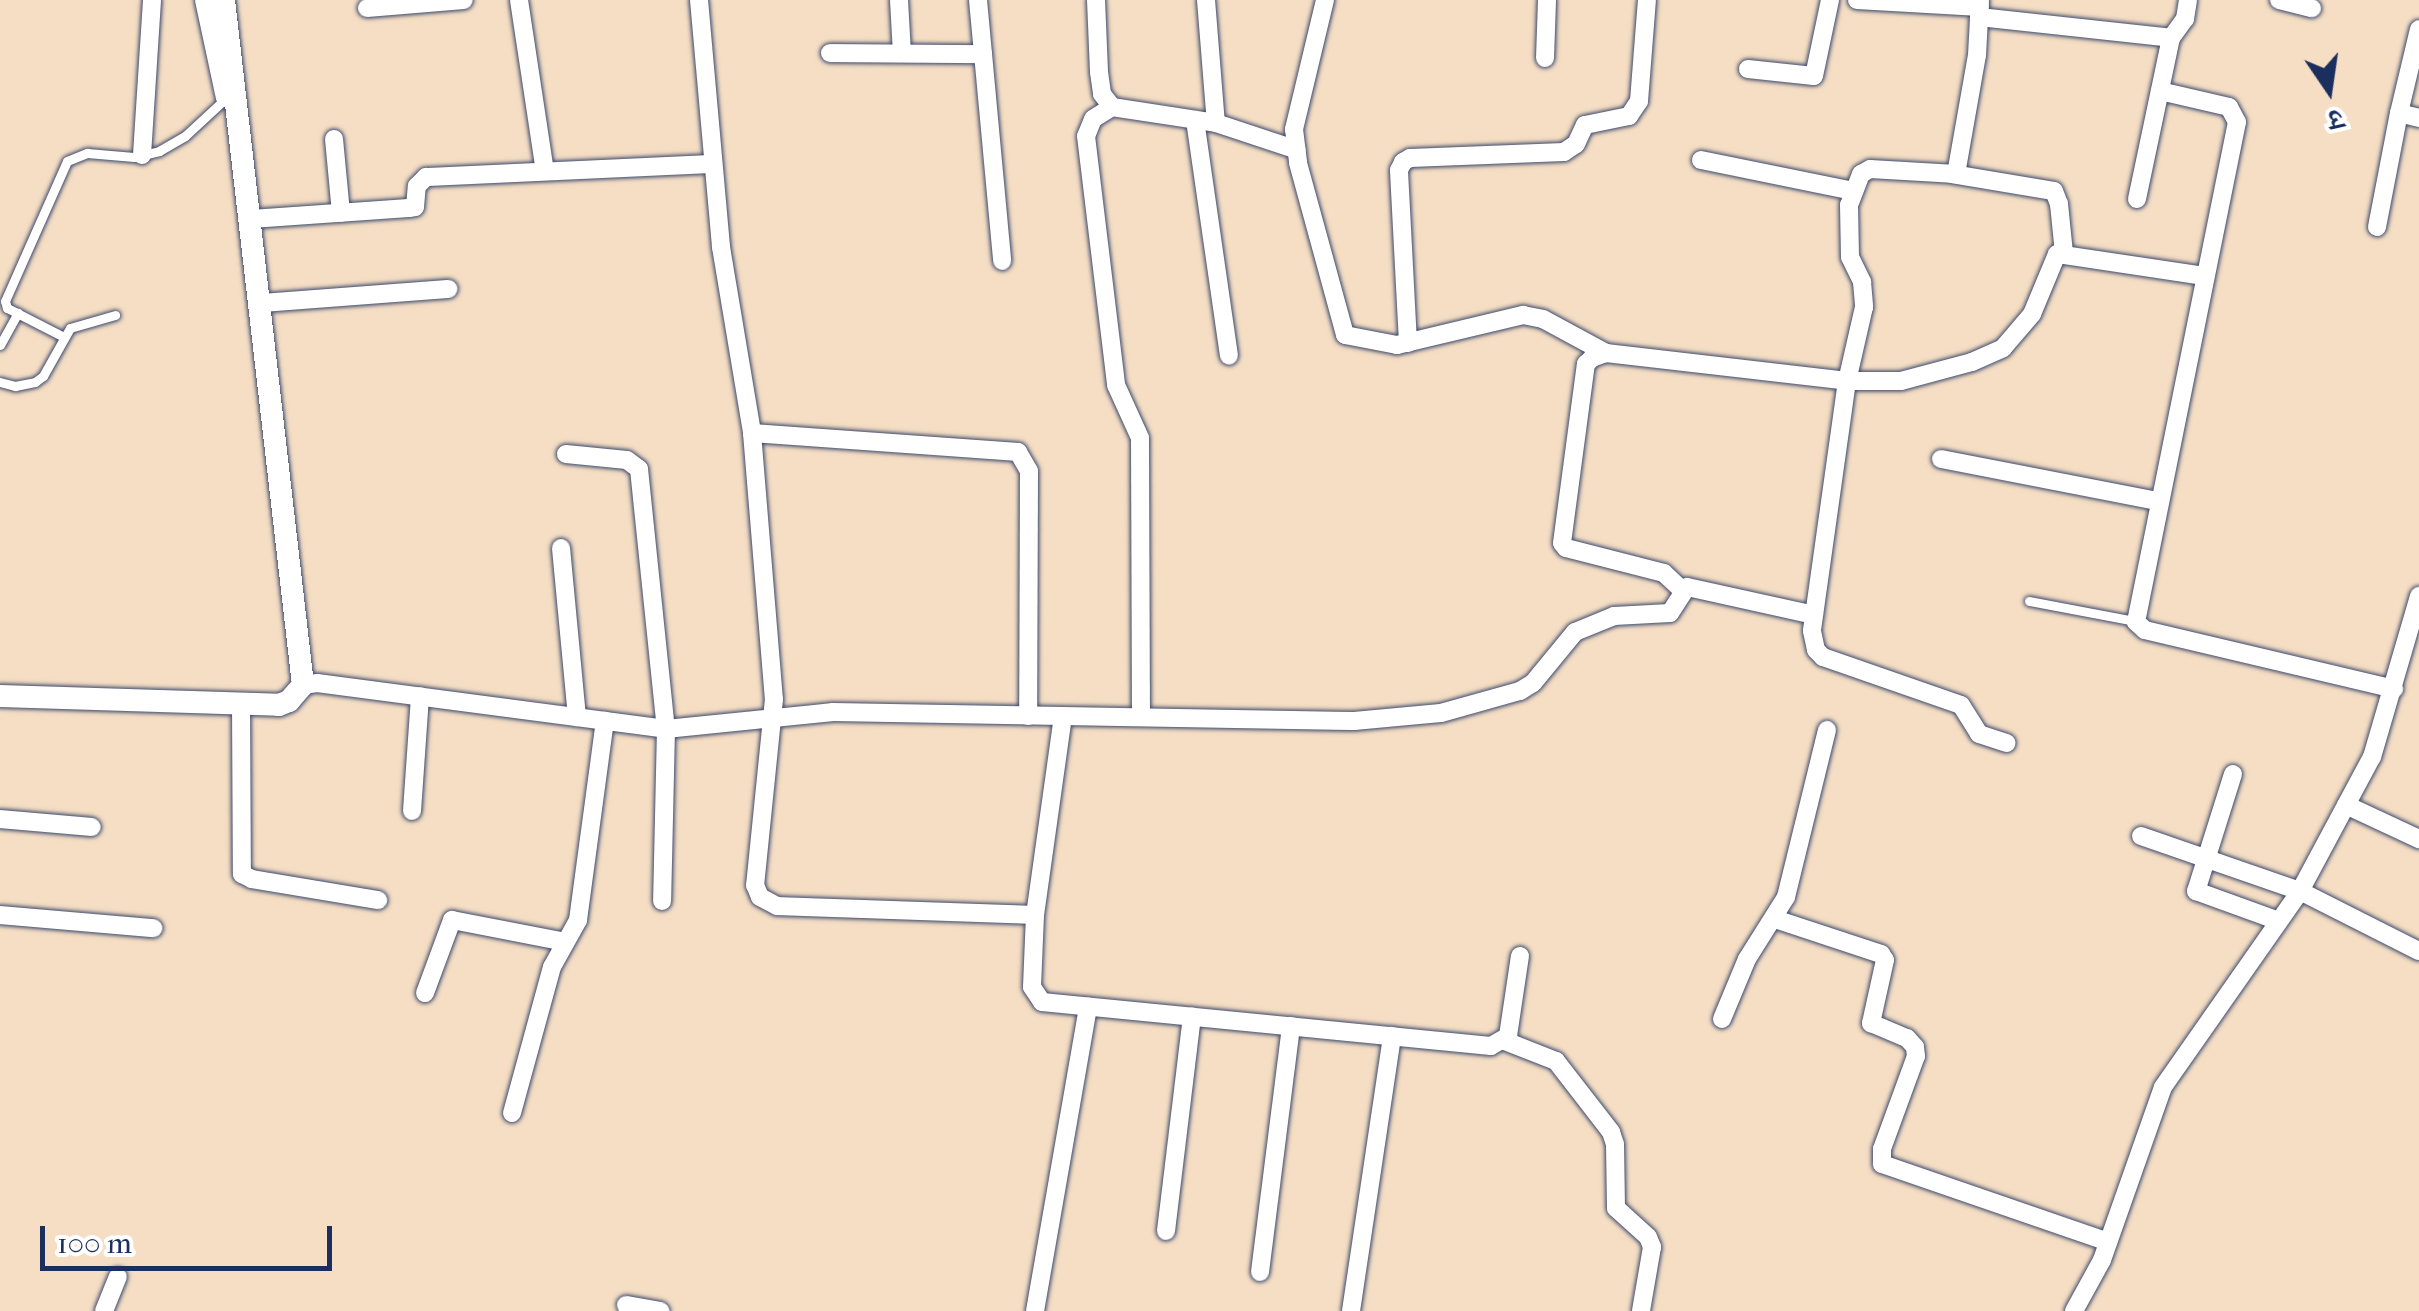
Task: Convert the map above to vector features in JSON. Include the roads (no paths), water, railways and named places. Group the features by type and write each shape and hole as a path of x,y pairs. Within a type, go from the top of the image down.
{"street":[{"path":"142,155 152,0"},
{"path":"204,0 230,94"},
{"path":"0,696 279,705 290,702 303,685 251,219 230,94 224,0"},
{"path":"366,8 464,0"},
{"path":"519,0 545,171"},
{"path":"699,0 721,246 752,433 774,699 755,885 768,904 1035,915"},
{"path":"899,0 902,53"},
{"path":"978,0 1002,261"},
{"path":"1096,0 1100,83 1112,107"},
{"path":"1206,0 1216,123"},
{"path":"1326,0 1298,100 1296,150 1338,324 1344,335 1358,340 1408,343 1523,315 1543,319 1606,353 1848,381 1901,381 1993,354 2032,314 2054,258 2064,253 2205,276"},
{"path":"1545,58 1546,0"},
{"path":"1408,343 1399,170 1403,162 1410,158 1564,152 1576,144 1585,124 1629,116 1639,100 1646,0"},
{"path":"1748,70 1814,76 1830,0"},
{"path":"1857,0 1980,8 2171,38"},
{"path":"2138,199 2171,38 2185,19 2188,0"},
{"path":"2279,0 2312,8"},
{"path":"1952,174 1956,174 1974,72 1980,8"},
{"path":"2376,227 2419,29"},
{"path":"830,53 983,54"},
{"path":"2160,91 2229,107 2234,114 2136,622 2145,630 2394,689"},
{"path":"1142,717 1140,438 1116,385 1086,136 1093,120 1112,107 1216,123 1296,150"},
{"path":"2399,113 2419,118"},
{"path":"1196,120 1229,356"},
{"path":"334,139 342,213"},
{"path":"1701,160 1854,190"},
{"path":"251,219 416,206 416,186 426,177 714,164"},
{"path":"2007,743 1979,734 1961,705 1824,657 1813,642 1848,381 1864,307 1862,282 1850,257 1848,205 1861,174 1870,169 1952,174 2054,191 2064,253"},
{"path":"260,303 448,289"},
{"path":"1606,353 1586,364 1562,543 1566,548 1664,573 1682,590"},
{"path":"752,433 1018,452 1029,470 1028,716"},
{"path":"566,454 627,460 640,469 666,729 662,900"},
{"path":"1941,459 2158,501"},
{"path":"561,548 578,717"},
{"path":"303,685 420,696 666,729 700,728 770,716 1354,720 1441,713 1520,691 1534,683 1575,632 1614,616 1670,613 1682,590 1692,587 1814,615"},
{"path":"2074,1311 2108,1242 2163,1087 2300,892 2372,756 2419,596"},
{"path":"412,811 420,696"},
{"path":"241,704 242,874 252,879 378,900"},
{"path":"1064,716 1035,915 1033,995 1042,1002 1192,1017 1491,1046 1505,1041 1556,1061 1610,1132 1615,1144 1616,1208 1648,1237 1652,1247 1641,1311"},
{"path":"512,1113 552,967 578,920 605,721"},
{"path":"1722,1020 1742,968 1786,897 1827,730"},
{"path":"2233,774 2209,860 2196,889 2199,894 2279,921"},
{"path":"2346,805 2419,838"},
{"path":"0,820 92,827"},
{"path":"2141,836 2300,892 2419,951"},
{"path":"0,915 152,928"},
{"path":"1775,919 1881,954 1885,960 1870,1023 1907,1038 1915,1046 1916,1056 1882,1149 1882,1164 2108,1242"},
{"path":"425,993 452,920 565,942"},
{"path":"1505,1041 1520,956"},
{"path":"1036,1311 1088,1006"},
{"path":"1166,1231 1192,1017"},
{"path":"1260,1272 1291,1026"},
{"path":"1351,1311 1392,1036"},
{"path":"104,1311 118,1277"},
{"path":"626,1305 660,1311"}],"lane":[{"path":"62,336 7,308 5,292 68,160 87,154 142,155 185,136 230,94"},
{"path":"0,345 18,313"},
{"path":"0,382 24,385 43,376 62,336 81,324 115,315"},
{"path":"2030,600 2136,622"}]}
